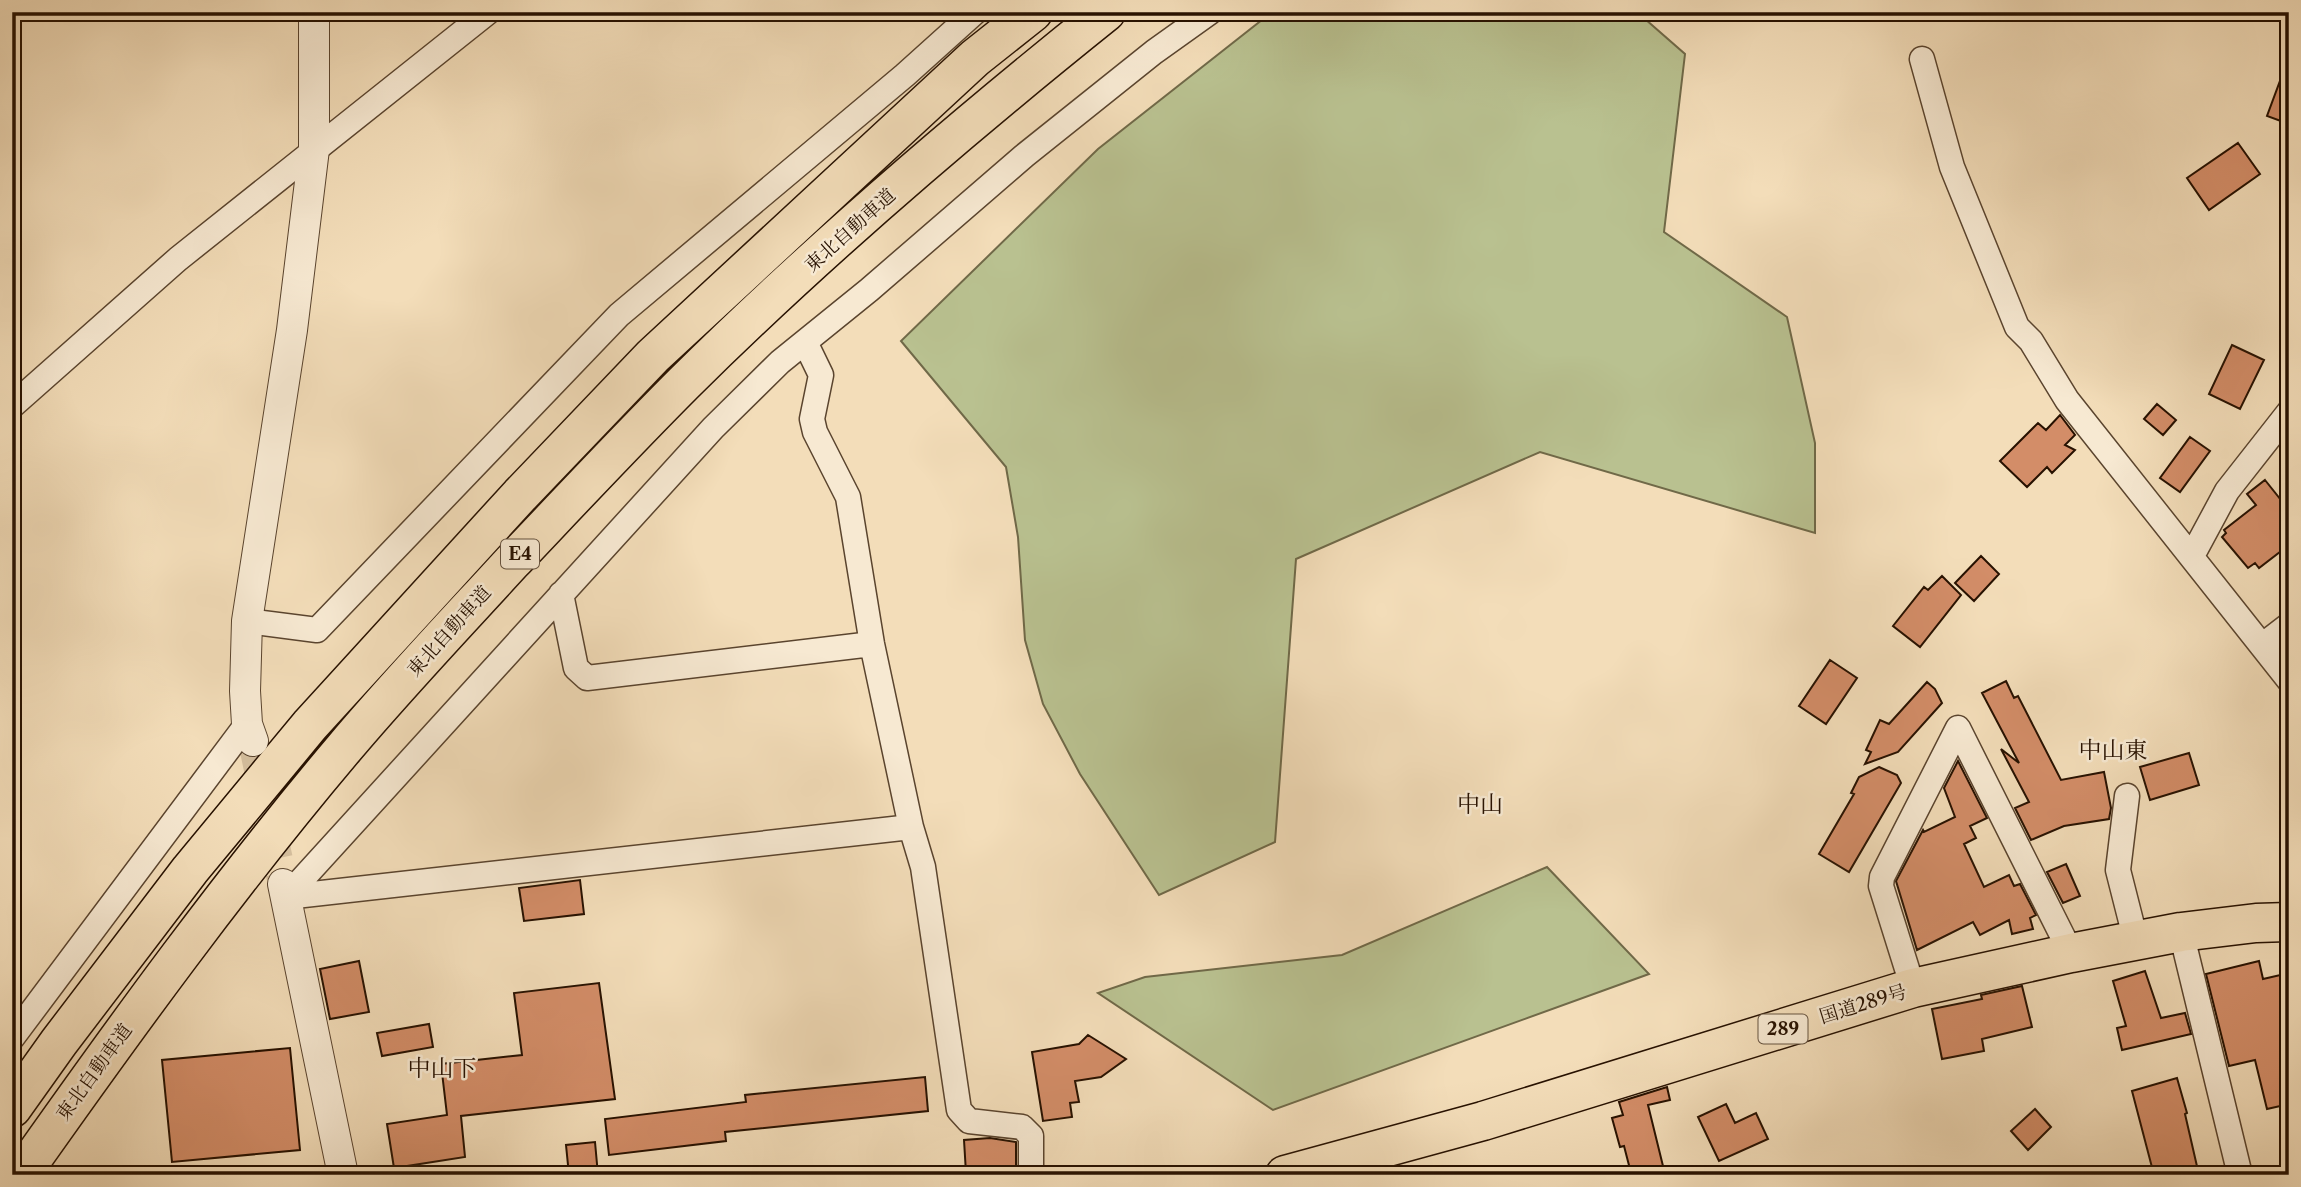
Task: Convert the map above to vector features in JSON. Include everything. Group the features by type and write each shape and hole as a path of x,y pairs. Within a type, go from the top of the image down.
{"highway":[{"name":"東北自動車道","path":"12,1108 58,1042 241,808 310,725 520,495 653,356 975,58 1033,12"},
{"name":"東北自動車道","path":"21,1175 99,1063 223,899 345,747 456,623 667,401 726,344 838,239 987,108 1106,12"},
{"name":"国道289号","path":"1285,1175 1483,1121 1913,988 2180,932 2289,922"}],"street":[{"path":"12,1038 250,732 245,691 247,621 292,330 314,149 314,12"},
{"path":"12,406 178,260 488,12"},
{"path":"247,621 317,630 619,315 894,84 975,12"},
{"path":"284,890 713,428 780,362 1024,156 1154,52 1210,12"},
{"path":"1922,59 1952,167 2017,327 2031,341 2067,400 2289,680"},
{"path":"805,342 821,376 812,419 815,432 849,497 872,644 911,827 923,867 959,1110 969,1121 1022,1127 1031,1136 1031,1175"},
{"path":"2192,556 2227,491 2289,412"},
{"path":"561,594 576,668 587,678 872,644"},
{"path":"2263,646 2289,625"},
{"path":"1913,988 1881,886 1882,877 1958,728 2070,953"},
{"path":"2127,796 2118,870 2136,941"},
{"path":"284,890 911,827"},
{"path":"284,890 343,1175"},
{"path":"2180,932 2240,1175"}],"green space":[{"path":"1272,12 1637,12 1685,54 1664,232 1787,317 1815,443 1815,533 1540,452 1296,559 1275,842 1159,895 1080,774 1043,704 1025,640 1018,537 1006,467 901,341 1098,149"},
{"path":"1547,867 1649,974 1273,1110 1098,993 1145,977 1342,955"}],"building":[{"path":"2289,62 2289,124 2267,116"},
{"path":"2238,143 2260,174 2209,210 2187,178"},
{"path":"2232,345 2264,360 2240,409 2209,394"},
{"path":"2157,404 2176,420 2163,435 2144,419"},
{"path":"2060,415 2075,435 2065,445 2075,450 2052,473 2047,467 2027,487 2000,461 2038,423 2046,430"},
{"path":"2190,437 2210,451 2180,492 2160,478"},
{"path":"2265,480 2281,500 2289,493 2289,545 2259,568 2255,563 2248,568 2222,537 2226,533 2224,530 2256,505 2247,494"},
{"path":"1981,556 1999,574 1974,601 1955,583"},
{"path":"1942,576 1961,595 1920,647 1893,626 1924,587 1928,590"},
{"path":"1830,660 1857,678 1826,724 1799,706"},
{"path":"2006,681 2014,698 2018,696 2061,780 2104,772 2111,808 2109,819 2064,826 2031,840 2015,808 2029,802 2001,749 2019,763 1982,693"},
{"path":"1927,682 1935,689 1942,703 1898,752 1865,764 1871,752 1866,750 1880,720 1889,724"},
{"path":"2189,753 2199,785 2150,800 2140,767"},
{"path":"1958,761 1987,818 1970,826 1976,838 1964,844 1984,887 2009,875 2014,886 2020,884 2036,915 2030,918 2033,929 2012,934 2009,920 1980,935 1973,922 1917,950 1896,881 1923,830 1924,832 1955,817 1944,788"},
{"path":"1879,767 1897,775 1901,783 1849,872 1819,854 1854,794 1851,793 1859,777"},
{"path":"2066,864 2080,896 2063,903 2047,872"},
{"path":"580,880 584,914 524,921 519,888"},
{"path":"359,961 369,1012 330,1019 320,969"},
{"path":"2259,961 2263,979 2289,973 2289,1104 2267,1109 2255,1060 2229,1066 2206,974"},
{"path":"2145,971 2161,1018 2185,1013 2191,1034 2122,1050 2117,1028 2126,1026 2113,981"},
{"path":"599,983 615,1099 461,1116 465,1157 394,1168 387,1124 447,1115 441,1064 522,1055 514,993"},
{"path":"2022,986 2032,1027 1982,1039 1984,1051 1942,1059 1932,1009 1982,999 1981,995"},
{"path":"429,1024 433,1047 382,1056 377,1033"},
{"path":"1088,1035 1126,1059 1101,1077 1075,1081 1079,1102 1070,1103 1072,1117 1043,1121 1032,1052 1079,1044"},
{"path":"290,1048 300,1150 172,1162 162,1060"},
{"path":"925,1077 928,1111 725,1132 726,1141 609,1155 605,1119 746,1102 745,1095"},
{"path":"2177,1078 2199,1175 2154,1175 2132,1091"},
{"path":"1667,1087 1670,1100 1648,1105 1663,1166 1631,1173 1624,1146 1620,1147 1612,1118 1623,1115 1619,1102"},
{"path":"1726,1104 1735,1123 1756,1113 1768,1139 1719,1161 1698,1117"},
{"path":"2035,1109 2051,1127 2028,1150 2011,1131"},
{"path":"990,1138 1016,1142 1016,1170 966,1173 964,1140"},
{"path":"595,1142 598,1175 569,1175 566,1145"}],"tunnel":[{"path":"253,741 283,884"}],"district":[{"name":"中山東","path":"2113,750"},
{"name":"中山","path":"1480,804"},
{"name":"中山下","path":"442,1068"}]}
